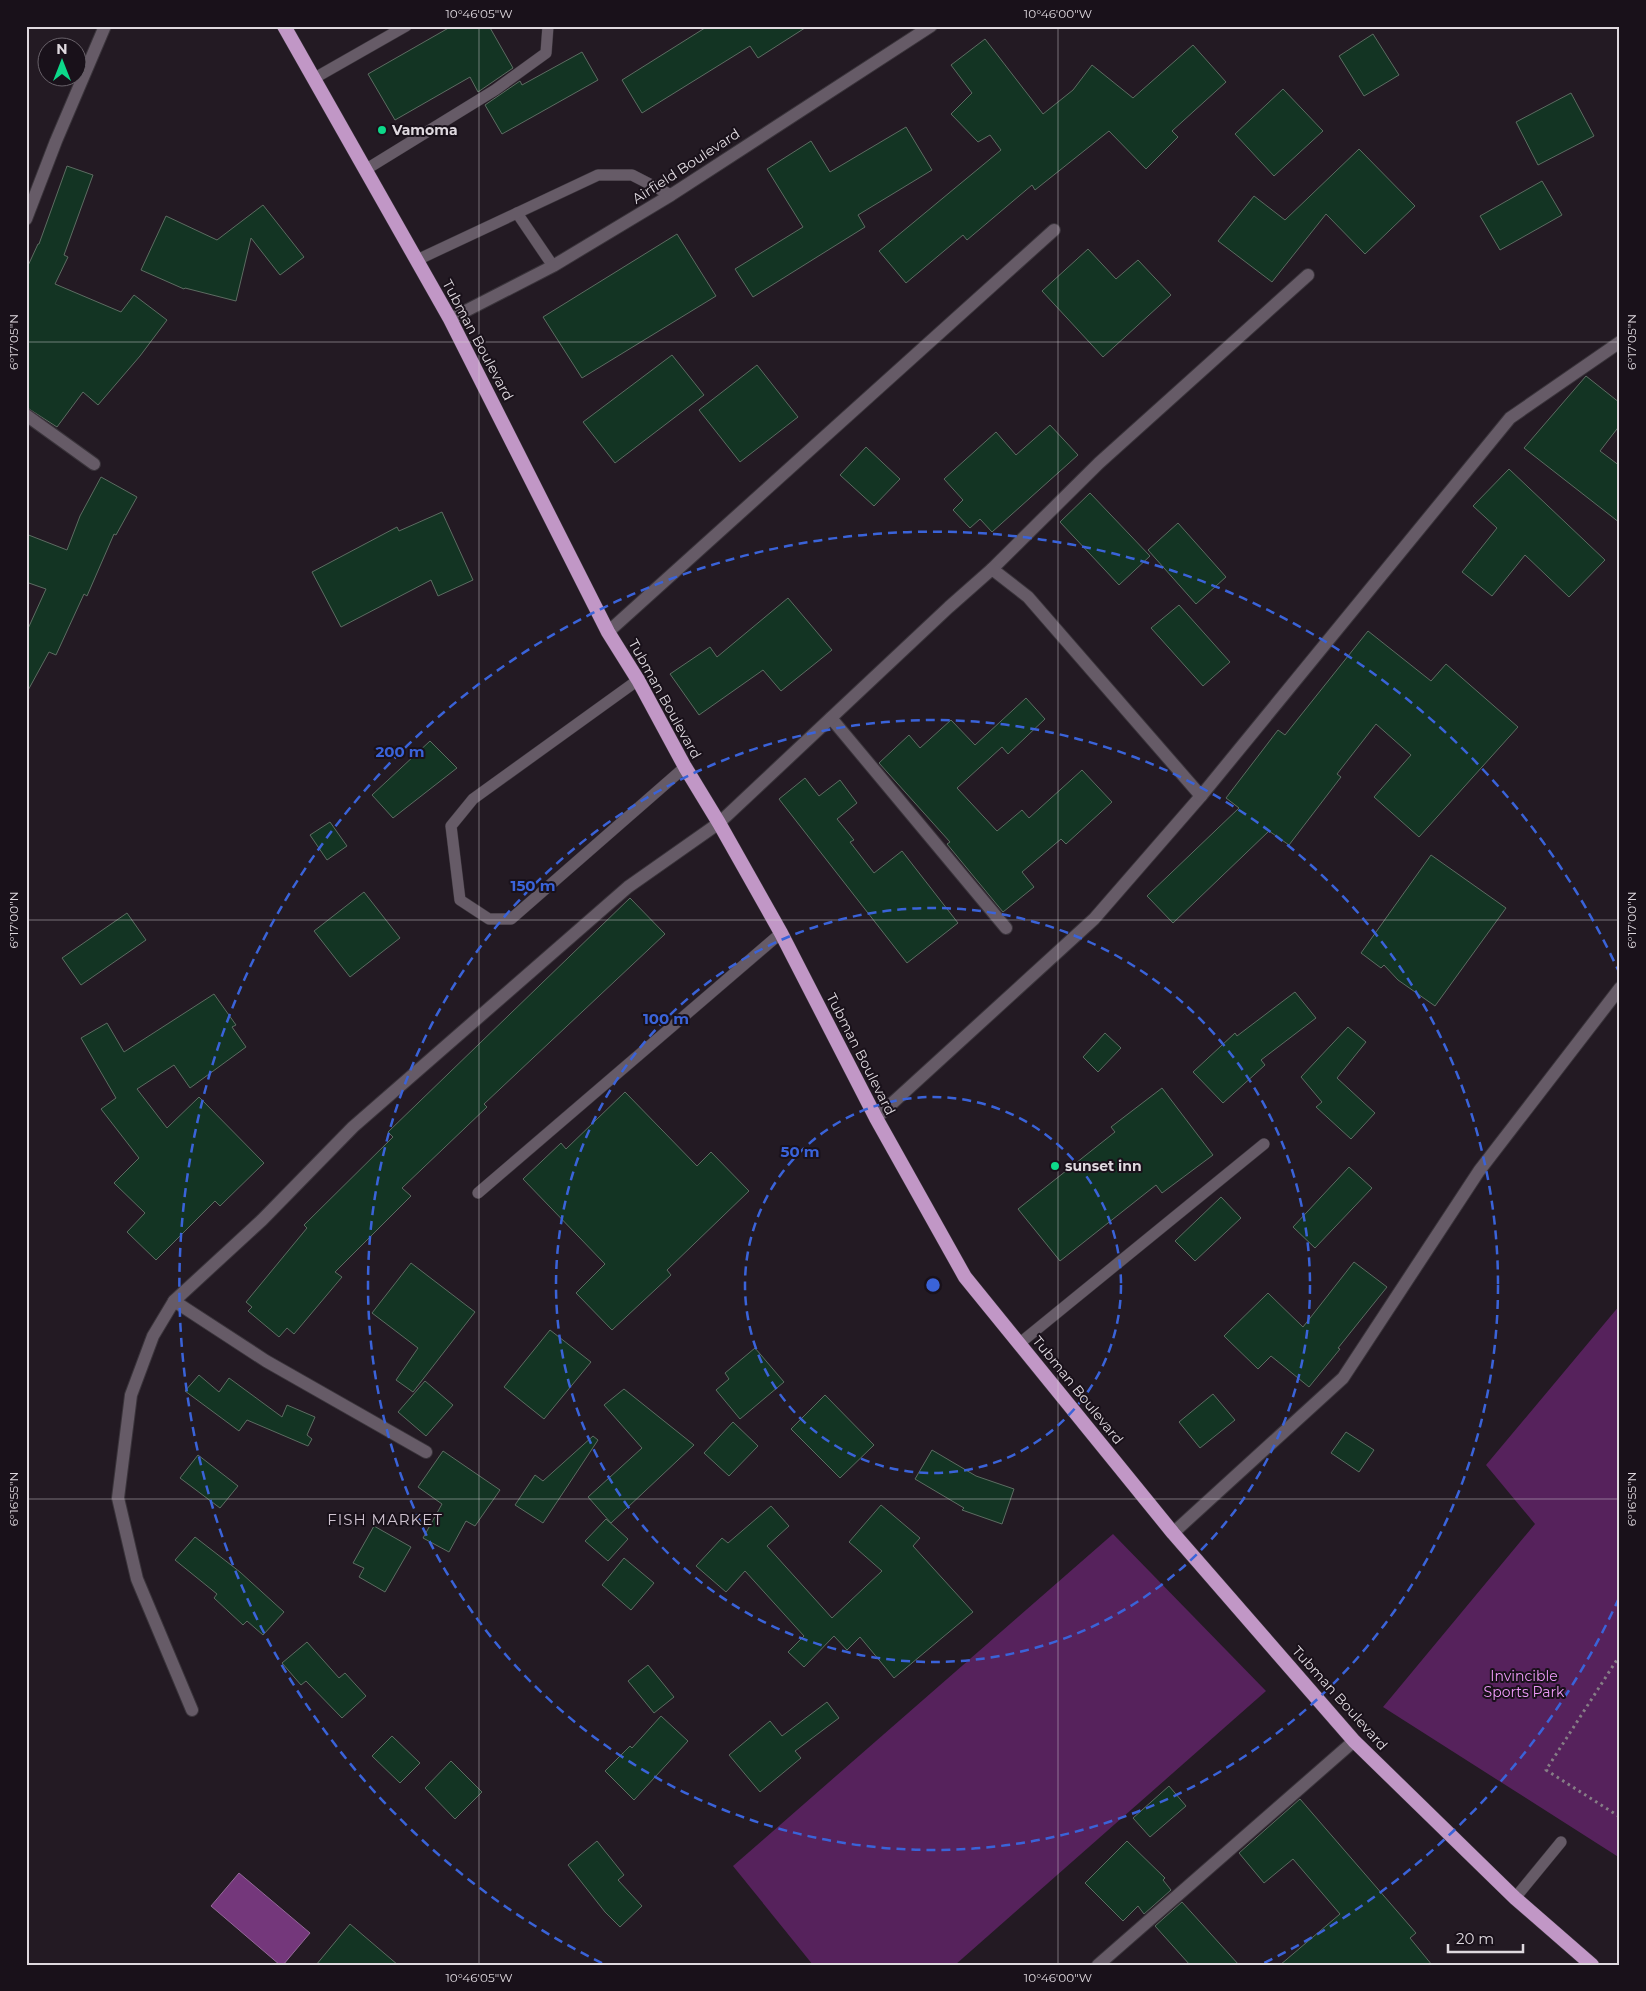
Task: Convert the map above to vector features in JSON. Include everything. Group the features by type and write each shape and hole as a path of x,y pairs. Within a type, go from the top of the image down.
{"highway":[{"name":"Tubman Boulevard","path":"284,26 450,319 608,632 638,680 685,768 719,823 781,932 876,1118 965,1277 1173,1533 1354,1741 1514,1898 1592,1965"}],"street":[{"path":"26,220 56,141 105,26"},
{"name":"Airfield Boulevard","path":"450,319 553,266 671,195 930,26"},
{"path":"608,632 1054,230"},
{"path":"192,1710 137,1579 118,1498 131,1395 153,1336 174,1301 262,1220 360,1120 628,887 719,823 992,569 1099,463 1308,275"},
{"path":"876,1118 1094,919 1200,796 1510,418 1620,342"},
{"path":"26,415 94,464"},
{"path":"992,569 1028,597 1200,796"},
{"path":"831,718 1006,928"},
{"path":"1173,1533 1343,1378 1479,1171 1620,988"},
{"path":"174,1301 266,1361 426,1452"},
{"path":"1098,1965 1354,1741"}],"lane":[{"path":"313,79 406,26"},
{"path":"365,170 496,90 546,53 548,26"},
{"path":"417,260 598,174 632,174 671,195"},
{"path":"517,213 553,266"},
{"path":"638,680 473,799 451,826 460,900 489,919 511,919 685,768"},
{"path":"478,1192 781,932"},
{"path":"1020,1343 1264,1144"},
{"path":"1514,1898 1561,1842"}],"path":[{"path":"1620,1655 1546,1770 1620,1817"}],"green space":[{"name":"Invincible Sports Park","path":"1620,1305 1620,1858 1383,1707 1535,1524 1486,1465"},
{"path":"1113,1534 1266,1691 955,1965 813,1965 733,1866"}],"shaded area":[{"path":"239,1873 310,1933 283,1965 280,1965 211,1906"}],"building":[{"path":"452,26 489,26 513,68 478,92 470,77 395,120 368,74"},
{"path":"708,26 808,26 758,58 750,46 642,113 622,80"},
{"path":"1373,34 1399,75 1364,96 1339,56"},
{"path":"985,39 1043,114 1073,90 1092,65 1133,98 1193,45 1226,82 1172,131 1178,137 1146,169 1109,131 1035,190 1032,185 967,240 963,235 906,283 879,251 1001,150 990,135 978,142 951,114 972,93 951,65"},
{"path":"582,52 598,80 502,134 485,105 520,81 522,85"},
{"path":"1283,89 1323,131 1274,176 1235,134"},
{"path":"1571,93 1594,136 1538,165 1516,122"},
{"path":"906,127 932,170 858,215 865,227 753,297 735,269 803,227 767,169 811,141 830,172"},
{"path":"1359,149 1415,206 1365,254 1326,214 1272,282 1218,241 1254,196 1285,220"},
{"path":"67,166 93,175 64,255 68,257 55,284 121,312 134,295 167,320 140,356 98,405 83,392 57,427 26,407 26,270 39,244"},
{"path":"1542,181 1562,215 1500,250 1480,216"},
{"path":"263,205 304,257 280,275 251,238 236,301 184,289 141,270 166,216 217,240"},
{"path":"677,234 716,296 582,378 543,317"},
{"path":"1088,249 1116,279 1138,260 1171,295 1103,357 1042,291"},
{"path":"672,355 704,395 615,463 583,422"},
{"path":"757,365 798,417 740,462 699,410"},
{"path":"1586,376 1620,403 1620,425 1600,451 1620,466 1620,523 1524,448"},
{"path":"1050,425 1078,455 992,532 980,519 970,528 953,510 963,500 944,479 996,432 1016,455"},
{"path":"866,447 900,479 874,506 840,475"},
{"path":"1509,469 1605,560 1569,597 1525,555 1492,596 1462,572 1497,528 1473,506"},
{"path":"101,477 137,497 116,535 114,534 87,596 84,594 56,655 49,652 26,694 26,633 46,589 26,582 26,534 67,550 80,516"},
{"path":"1090,493 1150,556 1119,585 1060,522"},
{"path":"442,512 473,580 438,596 431,580 341,627 312,572 397,527 399,531"},
{"path":"1178,523 1226,577 1196,604 1148,550"},
{"path":"788,598 832,650 781,691 763,670 699,715 670,674 710,647 717,657"},
{"path":"1179,605 1230,662 1203,686 1151,628"},
{"path":"1368,631 1431,681 1446,664 1518,727 1419,837 1374,797 1411,755 1376,724 1337,774 1341,777 1289,845 1269,831 1173,923 1147,896 1239,808 1226,798 1278,730 1285,735"},
{"path":"1026,698 1045,719 1008,754 1002,747 957,788 997,831 1022,810 1029,818 1082,770 1112,802 1066,844 1061,839 1022,872 1034,887 1003,912 947,844 950,842 879,763 909,735 920,748 951,720 975,745"},
{"path":"430,741 457,768 393,818 372,795"},
{"path":"805,778 819,796 840,780 857,803 837,819 854,840 850,842 874,873 902,851 958,923 907,963 779,799"},
{"path":"330,822 347,846 327,860 310,835"},
{"path":"1431,855 1506,908 1435,1006 1398,980 1384,965 1381,968 1361,953"},
{"path":"364,892 400,938 350,977 314,931"},
{"path":"630,898 665,934 484,1104 487,1107 402,1188 411,1196 335,1272 342,1277 294,1334 287,1328 279,1337 248,1311 252,1307 246,1302 307,1228 304,1225 393,1137 388,1132"},
{"path":"127,913 146,940 81,985 62,958"},
{"path":"1295,992 1316,1018 1261,1060 1265,1065 1223,1103 1193,1072 1235,1033 1237,1036"},
{"path":"214,994 236,1025 232,1027 246,1047 190,1088 174,1065 137,1089 167,1128 199,1097 264,1163 220,1206 215,1201 156,1260 127,1232 145,1213 114,1183 139,1158 101,1109 116,1098 81,1038 107,1023 124,1052"},
{"path":"1348,1027 1366,1042 1337,1078 1375,1113 1351,1139 1316,1107 1322,1102 1301,1077"},
{"path":"1105,1033 1121,1048 1098,1072 1083,1057"},
{"path":"1162,1088 1213,1155 1162,1193 1156,1185 1060,1261 1018,1209 1115,1132 1111,1127"},
{"path":"625,1092 697,1166 711,1152 749,1191 667,1270 671,1275 612,1330 576,1293 605,1264 523,1179 561,1143 566,1149"},
{"path":"1349,1167 1372,1188 1315,1248 1293,1227"},
{"path":"1221,1197 1241,1218 1195,1261 1175,1241"},
{"path":"1354,1262 1387,1287 1309,1387 1271,1356 1258,1369 1224,1336 1268,1293 1303,1327"},
{"path":"411,1263 475,1312 413,1392 396,1380 418,1348 372,1313"},
{"path":"550,1330 591,1362 544,1419 504,1387"},
{"path":"755,1348 784,1382 740,1419 716,1390 729,1379 725,1373"},
{"path":"199,1375 219,1392 229,1378 282,1417 287,1405 315,1417 307,1435 312,1439 308,1446 247,1420 239,1431 185,1391"},
{"path":"425,1381 453,1405 426,1436 398,1412"},
{"path":"624,1389 694,1445 611,1523 588,1497 642,1448 604,1405"},
{"path":"1213,1394 1235,1420 1200,1448 1179,1422"},
{"path":"825,1395 874,1445 840,1478 791,1429"},
{"path":"733,1422 758,1446 729,1476 704,1453"},
{"path":"1346,1432 1374,1450 1359,1472 1331,1453"},
{"path":"593,1436 598,1440 543,1523 515,1505 535,1475 543,1481"},
{"path":"932,1450 976,1476 1014,1489 1002,1524 962,1510 964,1508 915,1479"},
{"path":"443,1451 500,1490 475,1526 466,1521 449,1552 423,1538 442,1504 418,1487"},
{"path":"198,1455 238,1486 220,1508 180,1478"},
{"path":"881,1505 920,1538 913,1546 973,1612 894,1678 860,1637 847,1650 834,1636 804,1667 788,1652 804,1636 745,1571 726,1592 696,1566 722,1538 728,1543 771,1506 789,1526 767,1546 832,1618 882,1571 849,1542"},
{"path":"606,1519 628,1539 608,1561 585,1541"},
{"path":"374,1526 411,1547 385,1592 359,1577 364,1568 353,1563"},
{"path":"195,1537 240,1572 284,1612 263,1635 247,1621 243,1625 214,1598 217,1594 175,1560"},
{"path":"624,1558 654,1583 631,1610 602,1585"},
{"path":"307,1642 339,1678 345,1673 366,1696 342,1718 306,1681 301,1685 282,1663"},
{"path":"648,1665 674,1697 654,1713 628,1681"},
{"path":"827,1702 839,1718 795,1751 801,1758 760,1792 729,1755 770,1721 782,1736"},
{"path":"661,1716 688,1741 634,1800 605,1771 630,1746 632,1748"},
{"path":"392,1736 420,1763 400,1783 372,1756"},
{"path":"451,1761 482,1792 455,1819 425,1788"},
{"path":"1169,1786 1186,1806 1150,1837 1133,1818"},
{"path":"1300,1799 1416,1933 1410,1938 1432,1965 1280,1965 1340,1914 1293,1859 1264,1883 1239,1853"},
{"path":"597,1841 624,1875 618,1880 642,1906 620,1927 605,1912 568,1865"},
{"path":"1127,1841 1165,1878 1163,1880 1171,1890 1144,1914 1138,1906 1123,1921 1085,1883"},
{"path":"1182,1902 1239,1965 1190,1965 1155,1926"},
{"path":"350,1924 398,1965 316,1965"}],"place":[{"name":"Vamoma","path":"382,130"},
{"name":"sunset inn","path":"1055,1166"}],"district":[{"name":"FISH MARKET","path":"385,1520"}]}
